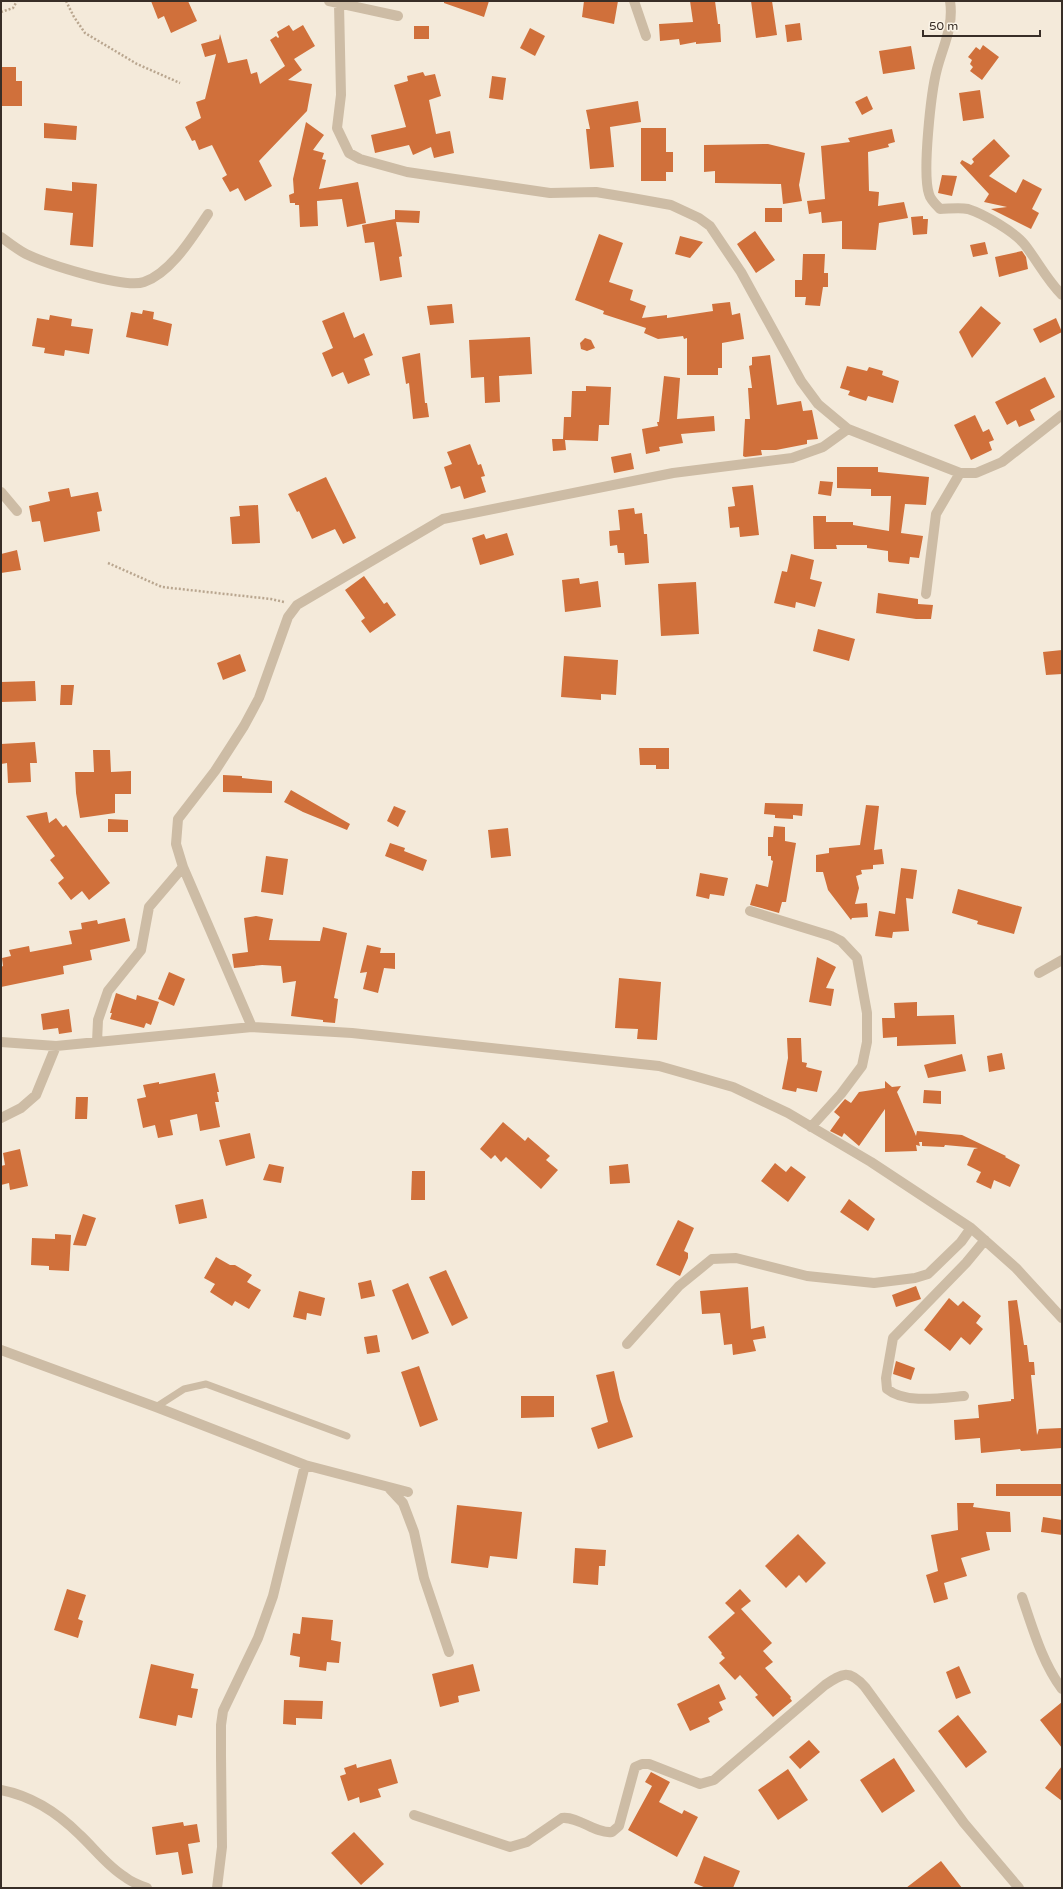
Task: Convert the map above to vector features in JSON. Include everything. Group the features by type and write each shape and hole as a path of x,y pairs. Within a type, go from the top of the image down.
{"street":[{"path":"634,1 646,36"},
{"path":"950,1 951,8 948,38 937,68 932,91 927,162 929,195 940,209 967,209 988,218 1016,236 1026,246 1044,275 1062,295"},
{"path":"398,16 334,2 341,95 337,128 349,153 360,159 407,172 550,193 596,192 671,205 699,218 710,226 741,272 801,381 818,404 848,429 960,473 976,473 1002,462 1062,415"},
{"path":"1,238 26,254 81,273 116,282 144,282 156,275 180,256 208,214"},
{"path":"252,1027 183,867 176,844 178,819 215,771 244,726 259,698 288,617 297,605 443,519 673,473 792,458 823,447 848,429"},
{"path":"926,594 936,514 960,473"},
{"path":"1,492 17,511"},
{"path":"97,1042 98,1020 108,991 141,950 149,907 183,867"},
{"path":"750,911 831,936 841,941 857,958 867,1013 867,1042 862,1066 841,1094 812,1127"},
{"path":"1039,973 1062,960"},
{"path":"1,1042 56,1046 252,1027 352,1033 659,1066 733,1087 788,1112 871,1162 971,1228 1016,1268 1062,1318"},
{"path":"1,1118 21,1108 36,1095 56,1046"},
{"path":"627,1344 679,1286 712,1259 736,1258 807,1276 874,1283 915,1278 928,1274 961,1242 971,1228"},
{"path":"964,1396 928,1399 894,1395 887,1389 886,1378 893,1338 966,1263 985,1240"},
{"path":"1,1350 156,1407 305,1465 408,1492"},
{"path":"217,1888 222,1847 221,1725 223,1711 258,1638 273,1596 305,1465"},
{"path":"389,1488 404,1503 414,1532 424,1578 449,1652"},
{"path":"1022,1597 1040,1650 1051,1675 1062,1689"},
{"path":"414,1815 510,1847 527,1842 562,1818 568,1818 602,1831 612,1832 617,1829 621,1821 636,1767 642,1764 649,1764 700,1784 714,1780 825,1685 844,1674 850,1674 856,1677 865,1687 964,1823 1019,1888"},
{"path":"1,1790 16,1793 55,1814 79,1834 110,1866 125,1878 147,1888"}],"lane":[{"path":"156,1407 184,1389 206,1384 347,1436"}],"path":[{"path":"1,12 14,8 17,1"},
{"path":"66,1 74,17 85,33 137,64 180,83"},
{"path":"108,563 162,587 272,599 297,605"}],"building":[{"path":"151,1 188,1 197,21 171,33 164,16 158,19"},
{"path":"444,1 489,1 484,17 444,3"},
{"path":"584,1 618,1 614,24 582,17"},
{"path":"690,1 715,1 718,24 720,24 721,42 696,44 696,42 680,45 679,39 660,41 659,24 693,22"},
{"path":"751,1 772,1 777,35 756,38"},
{"path":"800,23 802,40 787,42 785,25"},
{"path":"289,25 293,31 303,25 315,46 294,59 302,70 288,80 312,84 307,111 259,161 272,186 245,201 238,188 230,192 222,178 227,175 212,145 199,150 195,140 192,141 185,127 201,118 196,102 205,99 216,54 205,57 201,44 219,39 220,34 228,63 247,59 251,74 257,72 260,84 285,66 270,40 276,36 278,38 277,32"},
{"path":"414,26 429,26 429,39 414,39"},
{"path":"530,28 545,36 535,56 520,48"},
{"path":"983,45 999,57 982,80 970,71 973,67 970,64 972,60 968,57 976,47 980,50"},
{"path":"911,46 915,69 883,74 879,51"},
{"path":"1,67 16,67 16,81 22,81 22,106 1,106"},
{"path":"423,72 425,76 435,74 441,96 429,100 436,134 450,131 454,153 434,158 431,147 413,155 409,145 375,153 371,135 406,127 394,85 408,81 407,76"},
{"path":"492,76 506,78 503,100 489,98"},
{"path":"980,90 984,118 963,121 959,93"},
{"path":"867,96 873,109 862,115 855,102"},
{"path":"638,101 641,122 610,127 614,167 590,169 586,129 590,129 586,110"},
{"path":"306,122 324,135 313,150 324,153 322,159 326,160 319,189 358,182 366,223 347,227 342,199 317,201 318,226 300,227 299,205 290,203 289,195 294,193 293,179"},
{"path":"44,123 77,126 76,140 44,138"},
{"path":"641,128 666,128 666,152 673,152 673,172 666,172 666,181 641,181"},
{"path":"892,129 895,142 888,144 889,147 868,152 869,191 879,192 878,206 904,202 908,218 879,223 876,250 842,249 842,221 822,223 821,212 809,214 807,201 825,199 821,146 850,142 848,138"},
{"path":"994,139 1010,156 989,176 1016,193 1023,179 1042,189 1032,209 1039,213 1031,229 991,209 1007,207 984,202 989,194 960,163 962,160 971,165 974,162 972,159"},
{"path":"768,144 805,153 799,185 802,201 783,204 781,184 715,183 715,171 704,172 704,145"},
{"path":"942,175 957,176 952,196 938,193"},
{"path":"72,182 97,184 93,247 70,245 73,213 44,210 46,188 72,191"},
{"path":"765,208 782,208 782,222 765,222"},
{"path":"395,210 420,211 419,223 396,222 402,256 399,257 402,277 380,281 374,242 365,243 362,225 395,219"},
{"path":"923,216 923,219 928,219 927,234 913,235 911,217"},
{"path":"755,231 775,260 756,273 737,244"},
{"path":"599,234 623,243 609,282 633,290 630,300 646,306 642,318 667,315 667,318 713,311 712,304 730,302 732,315 740,313 744,339 722,343 722,368 718,368 718,375 687,375 687,338 684,339 683,336 658,339 644,333 646,328 603,314 604,311 575,300"},
{"path":"680,236 703,242 690,258 675,254"},
{"path":"985,242 988,254 973,257 970,245"},
{"path":"1022,251 1026,257 1028,269 999,277 995,257"},
{"path":"803,254 825,254 824,273 828,273 828,287 823,287 820,306 805,305 806,297 795,297 795,280 802,280"},
{"path":"452,304 454,323 430,325 427,306"},
{"path":"981,306 1001,323 972,358 959,332"},
{"path":"143,310 154,312 153,319 172,324 168,346 126,337 131,312 142,314"},
{"path":"344,312 354,338 364,333 373,355 364,359 370,375 348,384 343,372 332,377 322,353 333,348 322,321"},
{"path":"50,315 72,319 71,326 93,329 89,354 65,350 64,356 44,353 45,348 32,346 37,318 49,320"},
{"path":"1056,318 1062,332 1040,343 1033,329"},
{"path":"530,337 532,374 499,376 500,402 485,403 484,377 471,378 469,340"},
{"path":"585,338 591,340 595,348 587,351 581,349 580,343"},
{"path":"420,353 425,403 427,403 429,417 413,419 409,383 406,384 402,357"},
{"path":"770,355 777,405 801,401 803,411 812,410 818,439 807,440 807,444 776,450 761,450 762,455 745,457 743,456 745,419 750,419 748,388 752,388 749,366 752,365 752,357"},
{"path":"847,366 867,371 869,367 883,371 882,375 899,381 893,403 868,396 866,401 848,395 850,391 840,388"},
{"path":"664,376 680,378 677,419 714,416 715,431 681,434 683,443 659,447 660,451 646,454 642,429 658,426 657,422 659,422"},
{"path":"1045,377 1055,397 1030,410 1035,420 1019,427 1016,420 1007,425 995,402"},
{"path":"586,386 611,387 609,425 599,425 598,441 565,440 566,450 553,451 552,439 563,439 564,417 571,417 572,391 586,391"},
{"path":"975,415 983,432 989,429 994,440 989,442 992,450 971,460 954,425"},
{"path":"470,444 478,465 481,464 485,476 481,477 486,492 464,499 460,486 451,489 444,467 452,464 447,452"},
{"path":"631,453 634,469 614,473 611,457"},
{"path":"837,467 878,467 878,472 929,477 926,505 905,504 901,533 923,536 919,558 910,557 909,564 889,562 888,551 867,548 867,545 836,545 837,549 814,549 813,516 826,516 826,522 853,522 853,525 889,531 891,496 871,496 871,489 837,488"},
{"path":"326,477 356,538 343,544 335,529 312,539 299,511 297,512 288,494"},
{"path":"820,481 833,482 831,496 818,494"},
{"path":"753,485 759,535 740,537 739,527 730,528 728,507 735,506 732,487"},
{"path":"69,488 71,497 98,492 102,511 97,512 100,531 44,542 40,521 32,522 29,506 50,501 48,492"},
{"path":"258,505 260,543 232,544 230,517 240,516 239,506"},
{"path":"634,508 635,514 642,513 644,534 647,534 649,563 625,565 624,553 618,553 617,545 610,546 609,531 620,530 618,510"},
{"path":"507,533 514,555 480,565 472,538 484,534 486,539"},
{"path":"17,550 21,570 1,573 1,554"},
{"path":"791,554 814,560 810,579 822,582 815,607 796,602 795,608 774,603 782,571 787,572"},
{"path":"364,576 384,604 387,602 396,615 370,633 361,621 365,618 345,590"},
{"path":"579,578 580,584 598,581 601,607 565,612 562,580"},
{"path":"696,582 699,634 661,636 658,584"},
{"path":"878,593 918,599 918,604 933,605 931,619 916,619 876,613"},
{"path":"818,629 855,639 849,661 813,651"},
{"path":"1062,650 1062,674 1046,675 1043,652"},
{"path":"240,654 246,671 223,680 217,663"},
{"path":"564,656 618,660 616,695 601,694 601,700 561,697"},
{"path":"35,681 36,701 1,702 1,682"},
{"path":"61,685 74,685 72,705 60,705"},
{"path":"35,742 37,763 30,763 31,782 8,783 7,763 1,764 1,744"},
{"path":"639,748 669,748 669,769 656,769 656,765 640,765"},
{"path":"93,750 110,750 111,772 131,771 131,794 115,794 115,813 80,818 76,793 75,772 94,772"},
{"path":"223,775 242,776 242,778 272,781 272,793 223,792"},
{"path":"291,790 350,824 347,830 303,812 284,802"},
{"path":"765,803 803,804 802,816 793,815 793,819 775,818 775,815 764,814"},
{"path":"866,805 879,806 874,850 882,849 884,864 873,865 873,869 861,870 862,874 856,876 859,888 855,904 867,903 868,917 852,918 851,920 828,890 823,872 816,872 816,855 829,853 829,848 860,845"},
{"path":"394,806 406,811 398,827 387,821"},
{"path":"47,812 49,823 56,818 63,827 66,825 110,883 89,900 82,891 71,900 58,883 64,878 50,860 55,856 26,816"},
{"path":"108,819 128,820 128,832 108,832"},
{"path":"774,826 785,827 785,841 796,843 786,902 782,902 779,913 750,905 756,884 768,887 773,861 771,860 771,856 768,856 768,837 773,837"},
{"path":"508,828 511,856 491,858 488,830"},
{"path":"390,843 405,848 404,851 427,860 423,871 385,856"},
{"path":"266,856 288,859 283,895 261,892"},
{"path":"901,868 917,870 913,899 906,898 909,931 893,932 892,938 875,936 879,911 895,914"},
{"path":"700,873 728,878 724,896 710,894 709,899 696,896"},
{"path":"958,889 1022,907 1014,934 977,924 978,921 952,913"},
{"path":"256,916 273,919 269,940 320,941 323,927 347,933 334,998 338,999 335,1023 291,1016 296,981 283,983 281,966 262,965 234,968 232,954 248,952 244,918"},
{"path":"125,918 130,941 90,950 92,960 63,966 64,974 1,987 1,967 3,966 2,958 11,956 9,950 29,946 30,952 72,944 69,931 82,929 81,923 97,920 98,924"},
{"path":"367,945 381,948 380,953 395,953 395,969 384,968 378,993 363,989 367,972 360,973"},
{"path":"817,957 836,967 826,988 834,989 831,1006 809,1002"},
{"path":"169,972 185,979 174,1006 158,999"},
{"path":"619,978 661,982 657,1040 637,1039 638,1029 615,1028"},
{"path":"116,993 136,1000 137,995 159,1002 151,1025 146,1023 144,1028 110,1019 112,1013 110,1013"},
{"path":"917,1002 917,1016 954,1015 956,1044 897,1046 897,1037 883,1038 882,1018 895,1018 894,1003"},
{"path":"69,1009 72,1032 59,1034 58,1028 43,1030 41,1014"},
{"path":"787,1038 801,1038 802,1062 807,1063 806,1067 822,1071 817,1092 797,1088 796,1092 782,1089 788,1058"},
{"path":"1002,1053 1005,1069 989,1072 987,1056"},
{"path":"962,1054 966,1071 928,1078 924,1065"},
{"path":"215,1073 219,1092 217,1092 219,1102 215,1102 220,1127 200,1131 197,1114 170,1120 173,1135 158,1138 155,1125 143,1128 137,1099 146,1097 143,1085 159,1082 159,1084"},
{"path":"885,1081 892,1087 901,1086 897,1092 916,1136 917,1131 962,1135 1006,1156 1005,1157 1020,1165 1010,1187 994,1180 991,1189 976,1182 981,1172 967,1165 974,1149 978,1148 945,1145 944,1147 922,1146 922,1142 919,1142 920,1146 916,1145 917,1151 885,1152 885,1109 859,1146 844,1133 842,1137 830,1131 840,1117 834,1112 845,1099 851,1103 859,1092 885,1088"},
{"path":"924,1090 941,1091 941,1104 923,1103"},
{"path":"76,1097 88,1097 87,1119 75,1119"},
{"path":"503,1122 525,1141 528,1137 550,1156 546,1160 558,1170 541,1189 506,1157 501,1162 495,1155 491,1159 480,1149"},
{"path":"250,1133 255,1158 226,1166 219,1140"},
{"path":"20,1149 28,1186 10,1190 9,1183 1,1185 1,1166 5,1165 3,1153"},
{"path":"775,1163 786,1172 791,1166 806,1177 788,1202 761,1181"},
{"path":"269,1164 284,1167 281,1183 263,1180"},
{"path":"628,1164 630,1183 610,1184 609,1166"},
{"path":"412,1171 425,1171 425,1200 411,1200"},
{"path":"203,1199 207,1218 179,1224 175,1205"},
{"path":"849,1199 875,1219 868,1231 840,1212"},
{"path":"83,1214 96,1218 86,1246 73,1245"},
{"path":"678,1220 694,1228 684,1251 688,1253 688,1258 680,1276 656,1265"},
{"path":"55,1234 71,1235 69,1271 49,1270 49,1266 31,1265 32,1238 55,1239"},
{"path":"216,1257 230,1265 235,1265 252,1275 247,1282 261,1290 249,1309 235,1301 232,1306 210,1292 215,1284 204,1278"},
{"path":"446,1270 468,1318 452,1326 429,1277"},
{"path":"371,1280 375,1296 361,1299 358,1283"},
{"path":"408,1283 429,1333 412,1340 392,1290"},
{"path":"916,1286 921,1299 896,1307 892,1295"},
{"path":"748,1287 751,1329 764,1326 766,1338 753,1340 756,1351 733,1355 732,1344 724,1345 720,1313 702,1314 700,1291"},
{"path":"299,1291 325,1298 321,1316 307,1313 306,1320 293,1317"},
{"path":"949,1298 958,1306 963,1301 981,1316 976,1323 983,1329 970,1345 961,1337 950,1351 924,1330"},
{"path":"1017,1300 1024,1345 1027,1345 1029,1362 1034,1362 1035,1375 1031,1375 1037,1435 1039,1429 1062,1428 1062,1448 1021,1451 1020,1449 981,1453 980,1438 955,1440 954,1420 979,1418 978,1405 1011,1401 1011,1399 1014,1399 1008,1301"},
{"path":"377,1335 380,1352 367,1354 364,1337"},
{"path":"896,1361 915,1368 911,1380 893,1374"},
{"path":"419,1366 438,1420 420,1427 401,1372"},
{"path":"614,1371 620,1399 633,1437 598,1449 591,1428 608,1422 596,1375"},
{"path":"521,1396 554,1396 554,1417 521,1418"},
{"path":"996,1484 1062,1484 1062,1496 996,1496"},
{"path":"957,1503 974,1503 973,1507 1010,1512 1011,1532 986,1532 990,1550 961,1558 967,1576 944,1583 948,1599 934,1603 926,1575 938,1571 931,1535 958,1530"},
{"path":"457,1505 522,1512 517,1559 490,1556 488,1568 451,1563"},
{"path":"1043,1517 1062,1520 1062,1535 1041,1532"},
{"path":"798,1534 826,1563 806,1583 799,1575 786,1588 765,1566"},
{"path":"575,1548 606,1550 605,1566 599,1566 598,1585 573,1583"},
{"path":"67,1589 86,1595 78,1619 83,1621 78,1638 54,1630"},
{"path":"740,1589 751,1601 741,1609 772,1643 763,1651 773,1662 765,1668 791,1697 790,1698 792,1701 773,1717 755,1697 758,1695 740,1675 735,1680 719,1663 725,1658 708,1637 735,1613 725,1603"},
{"path":"302,1617 333,1620 331,1640 341,1642 339,1663 327,1662 326,1671 299,1667 300,1657 290,1655 293,1633 300,1634"},
{"path":"151,1664 194,1674 191,1688 198,1689 192,1718 178,1715 176,1726 139,1718"},
{"path":"473,1664 480,1691 458,1696 459,1702 440,1707 432,1674"},
{"path":"959,1666 971,1693 956,1699 946,1672"},
{"path":"719,1684 726,1699 719,1702 723,1710 708,1718 710,1722 690,1731 677,1704"},
{"path":"284,1700 323,1701 322,1719 296,1718 296,1725 283,1724"},
{"path":"1062,1702 1062,1748 1040,1720"},
{"path":"958,1715 987,1752 966,1768 938,1731"},
{"path":"809,1740 820,1752 800,1769 789,1757"},
{"path":"894,1758 915,1791 882,1813 860,1780"},
{"path":"391,1759 398,1783 378,1789 381,1797 360,1803 359,1797 348,1801 340,1776 346,1774 344,1768 356,1764 357,1768"},
{"path":"1062,1766 1062,1801 1045,1788"},
{"path":"788,1769 808,1800 778,1820 758,1790"},
{"path":"651,1772 670,1782 659,1802 682,1814 684,1810 698,1817 677,1857 628,1830 652,1786 645,1782"},
{"path":"183,1822 184,1826 197,1824 200,1842 188,1844 193,1873 182,1875 178,1852 156,1855 152,1827"},
{"path":"354,1832 384,1864 361,1885 331,1853"},
{"path":"704,1856 740,1871 733,1888 706,1888 694,1883"},
{"path":"941,1861 962,1888 906,1888"}]}
